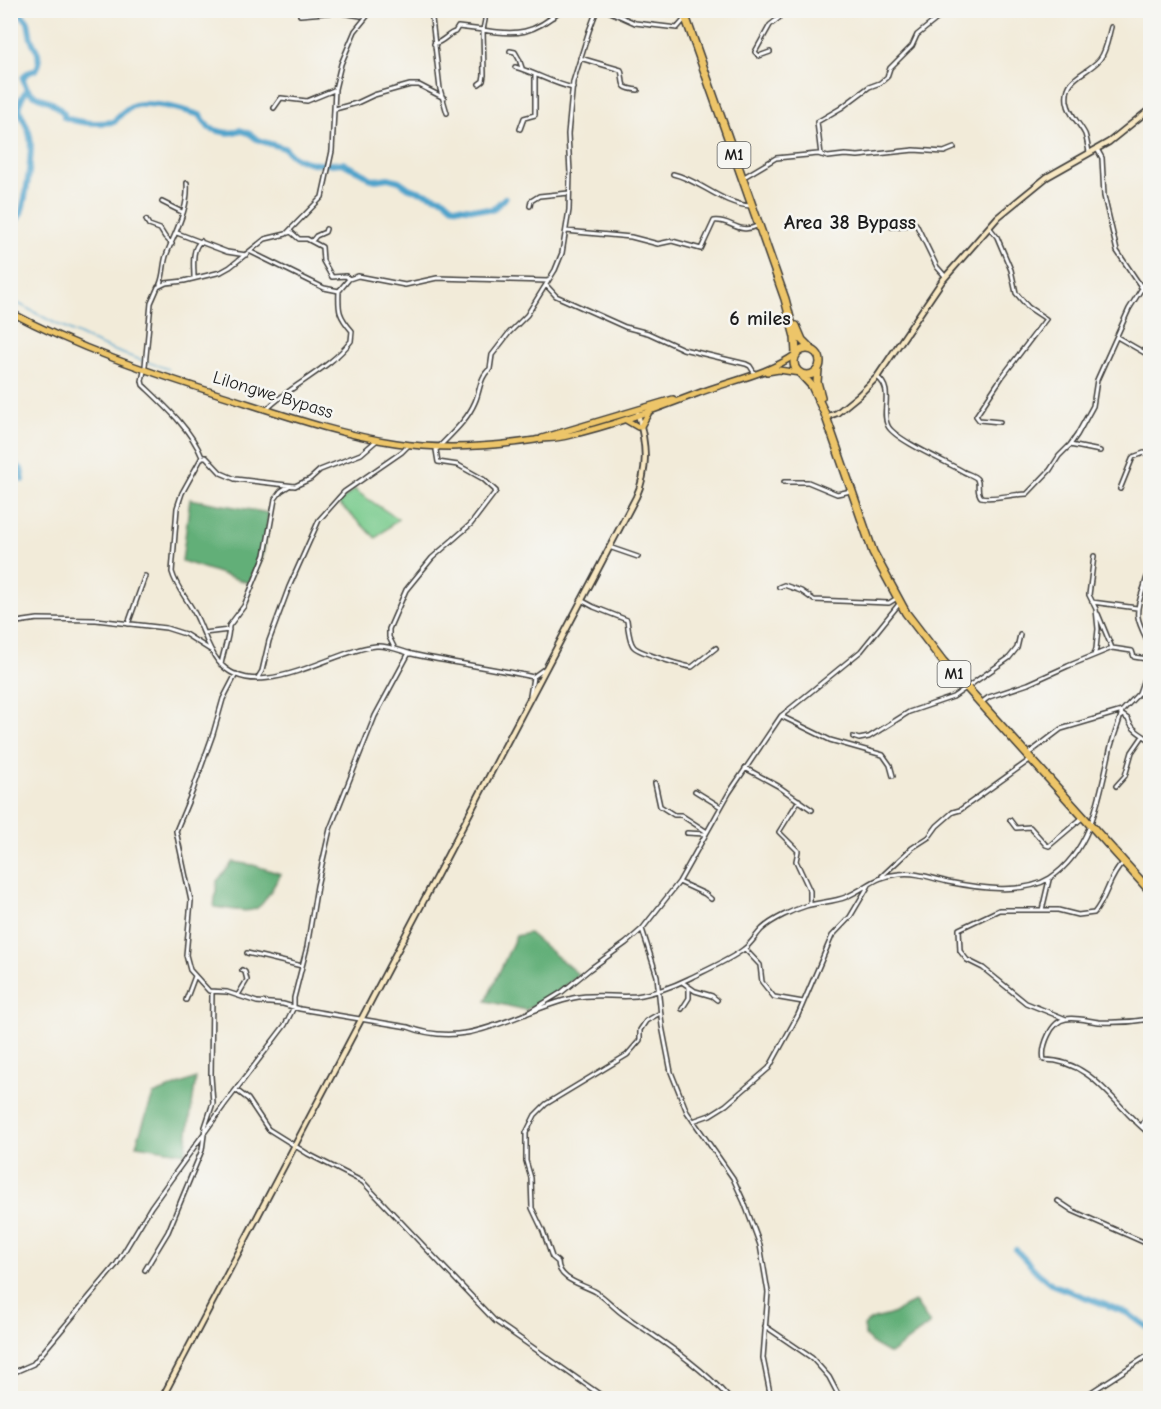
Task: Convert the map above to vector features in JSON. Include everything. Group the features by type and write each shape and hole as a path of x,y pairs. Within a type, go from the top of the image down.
{"highway":[{"name":"M1","path":"685,14 784,299 796,343 794,366 812,386 876,559 898,601 927,642 1150,891"},
{"name":"M1","path":"784,299 802,340 819,358 817,382 825,416"},
{"path":"796,354 805,350 814,352"},
{"path":"800,373 811,374 819,367"}],"main road":[{"path":"825,416 837,413 877,377 945,277 989,227 1014,203 1047,177 1097,149 1150,109"},
{"name":"Lilongwe Bypass","path":"10,312 86,348 145,370 267,409 349,434 378,440 439,446 481,446 565,436 622,420 757,373 786,362 796,354"},
{"name":"Lilongwe Bypass","path":"757,373 779,370 800,373"},
{"name":"Lilongwe Bypass","path":"540,439 544,436 657,409 694,395"},
{"path":"639,426 646,415 657,409"},
{"path":"162,1398 642,483 645,470 645,449 636,414"},
{"path":"622,420 639,426"}],"street":[{"path":"431,10 440,88 447,113"},
{"path":"479,84 483,81 484,75 484,10"},
{"path":"542,10 553,17"},
{"path":"434,44 442,42 458,27 501,33 526,32 561,10"},
{"path":"395,649 389,637 389,629 406,590 432,558 471,524 496,491 458,465 438,462 436,450 476,402 485,374 490,369 492,355 527,315 558,264 566,231 569,193 568,134 573,88 580,58 597,10"},
{"path":"606,10 635,22 677,28 685,14"},
{"path":"770,52 759,56 755,53 770,26 780,18 780,10"},
{"path":"821,155 817,122 841,108 868,87 880,83 887,76 890,68 912,45 917,35 948,10"},
{"path":"300,15 336,12 361,16 370,12"},
{"path":"159,286 221,272 265,239 283,236 322,197 332,151 335,89 347,46 370,12"},
{"path":"1090,153 1085,135 1068,106 1067,89 1073,80 1102,56 1111,27"},
{"path":"510,51 515,52 523,70"},
{"path":"580,58 621,70 624,87 638,90"},
{"path":"515,67 553,84 573,88"},
{"path":"520,129 524,118 535,115 535,76"},
{"path":"335,109 357,103 374,94 410,85 419,85 444,98"},
{"path":"274,108 281,98 307,101 335,89"},
{"path":"742,178 776,158 821,155 828,157 914,150 945,152 954,148"},
{"path":"1097,149 1102,158 1104,196 1117,251 1141,287 1150,294"},
{"path":"673,174 686,177 690,182 719,194 726,200 752,206"},
{"path":"187,183 188,193 177,233 164,263 163,277 154,292 151,303 142,381 143,385 173,415 199,449 202,457 182,493 177,508 171,565 174,580 189,602 221,665 236,674 257,679 282,676 373,646 533,677 546,668"},
{"path":"530,206 531,201 536,197 569,193"},
{"path":"162,202 182,212"},
{"path":"146,220 148,225 160,229 172,244"},
{"path":"566,231 631,237 658,244 672,241 699,249 703,248 714,221 746,230 759,226"},
{"path":"892,227 916,224 937,267 945,277"},
{"path":"989,227 995,234 1011,270 1016,293 1028,307 1046,319 976,416 979,420 1000,422"},
{"path":"312,241 326,229"},
{"path":"288,232 299,239 307,238 322,247 321,255 332,277 346,276 349,279"},
{"path":"177,233 227,252 246,255"},
{"path":"194,277 193,264 197,244 201,241"},
{"path":"250,252 329,290 339,291"},
{"path":"267,409 278,398 333,359 351,341 352,331 342,320 339,309 339,291 349,279 365,276 405,285 436,278 548,281"},
{"path":"877,377 885,387 887,420 891,429 929,455 975,478 978,482 978,492 983,498 1029,493 1070,445 1093,406 1096,380 1141,287 1150,283"},
{"path":"546,285 556,296 625,327 648,333 683,349 746,364 757,373"},
{"path":"1117,337 1150,356"},
{"path":"202,457 206,457 224,474 235,479 289,486 301,484 325,468 361,454 378,440"},
{"path":"257,679 262,671 269,641 289,587 319,520 344,492 410,444"},
{"path":"1070,445 1100,451"},
{"path":"1120,489 1133,457 1144,453 1150,455"},
{"path":"784,482 808,482 837,494 851,491"},
{"path":"221,665 224,644 230,633 232,621 244,606 265,555 275,500 281,491 289,486"},
{"path":"609,547 638,557"},
{"path":"1094,556 1089,595 1112,648"},
{"path":"1150,572 1137,608 1150,646"},
{"path":"128,624 145,576"},
{"path":"779,587 784,585 801,591 814,600 889,603 898,601"},
{"path":"581,600 594,608 627,620 632,644 653,655 692,667 716,648"},
{"path":"524,1015 562,992 626,944 642,928 679,882 721,807 781,716 861,651 898,601"},
{"path":"1092,602 1137,608"},
{"path":"1093,656 1097,639 1096,609"},
{"path":"10,622 58,618 96,620 177,631 213,652"},
{"path":"204,633 229,630"},
{"path":"853,737 860,739 868,737 909,712 953,697 1014,653 1020,635"},
{"path":"881,877 918,874 950,882 1012,889 1049,879 1078,852 1084,840 1101,791 1110,750 1122,713 1140,690 1150,664 1147,659 1134,657 1132,651 1112,648 1028,684 989,697 981,703"},
{"path":"10,1374 33,1364 116,1265 151,1207 203,1133 280,1034 294,1007 330,829 375,716 409,653"},
{"path":"236,674 223,699 193,790 176,831 191,899 186,955 188,965 206,990 212,992 227,992 257,1002 448,1035 504,1023 573,998 598,994 639,996 682,982 745,948 767,925 810,905 846,897 881,877 912,848 929,837 952,812 960,810 1030,757 1061,729 1122,713"},
{"path":"530,698 533,677"},
{"path":"1140,690 1150,694"},
{"path":"1122,713 1132,726 1150,740"},
{"path":"781,716 830,740 883,755 890,765 893,776"},
{"path":"1116,786 1125,776 1132,752 1143,736"},
{"path":"745,768 778,786 812,810"},
{"path":"655,783 660,806 674,815 681,815 706,833"},
{"path":"695,791 721,807"},
{"path":"799,800 779,832 798,851 796,861 810,891 810,905"},
{"path":"1010,820 1016,828 1030,827 1049,846 1083,817"},
{"path":"687,833 706,833"},
{"path":"1124,862 1118,868 1094,913 1078,915 1065,911 999,910 959,929 960,951 967,960 983,968 1026,1003 1066,1019 1117,1023 1150,1019"},
{"path":"1042,910 1049,879"},
{"path":"679,882 711,899"},
{"path":"693,1121 710,1115 726,1105 769,1068 786,1041 832,936 850,917 870,883"},
{"path":"642,928 657,976 660,1013 671,1072 682,1104 733,1178 760,1245 767,1281 763,1358 771,1398"},
{"path":"745,948 760,965 762,982 774,997 803,1002"},
{"path":"247,953 302,966"},
{"path":"238,995 247,981 245,972 242,970"},
{"path":"186,1000 195,976"},
{"path":"682,982 717,1000"},
{"path":"682,1009 689,998 689,987"},
{"path":"145,1270 168,1232 199,1162 203,1133 213,1103 212,992"},
{"path":"660,1013 646,1021 640,1030 640,1040 627,1055 542,1107 535,1115 526,1133 526,1161 531,1178 532,1208 552,1257 558,1262 563,1275 596,1292 625,1316 679,1352 706,1374 729,1398"},
{"path":"1066,1019 1052,1028 1046,1042 1044,1060 1058,1061 1096,1080 1150,1134"},
{"path":"236,1090 248,1099 268,1129 363,1182 495,1321 605,1398"},
{"path":"1142,1126 1150,1109"},
{"path":"1058,1201 1073,1211 1150,1245"},
{"path":"765,1326 812,1358 829,1377 840,1398"},
{"path":"1082,1398 1150,1354"}],"green space":[{"path":"355,489 398,519 376,538 338,503"},
{"path":"190,499 269,513 263,554 249,583 182,561"},
{"path":"233,862 253,865 281,874 267,897 256,908 241,911 214,907 217,881"},
{"path":"529,933 579,975 558,992 526,1010 486,1001 516,936"},
{"path":"196,1078 185,1153 136,1145 153,1095"},
{"path":"915,1302 930,1324 890,1354 874,1345 865,1336 864,1326 867,1323 890,1315"}],"waterway":[{"path":"18,10 28,22 31,39 38,53 39,64 36,70 27,73 23,78 27,89 55,105 64,113 64,117 89,123 114,122 132,106 139,104 166,106 200,115 209,128 228,133 239,130 249,133 260,140 286,149 298,159 311,163 328,164"},
{"path":"10,228 21,213 31,153 30,137 20,109 22,97 27,90"},
{"path":"330,164 343,163 376,180 388,178 399,181 409,188 444,199 453,207 492,210 505,198"},
{"path":"10,299 98,344 168,369"},
{"path":"10,460 21,469 23,480"},
{"path":"1016,1250 1053,1285 1127,1313 1150,1329"}],"district":[{"name":"Area 38 Bypass","path":"850,222"},
{"name":"6 miles","path":"760,318"}]}
